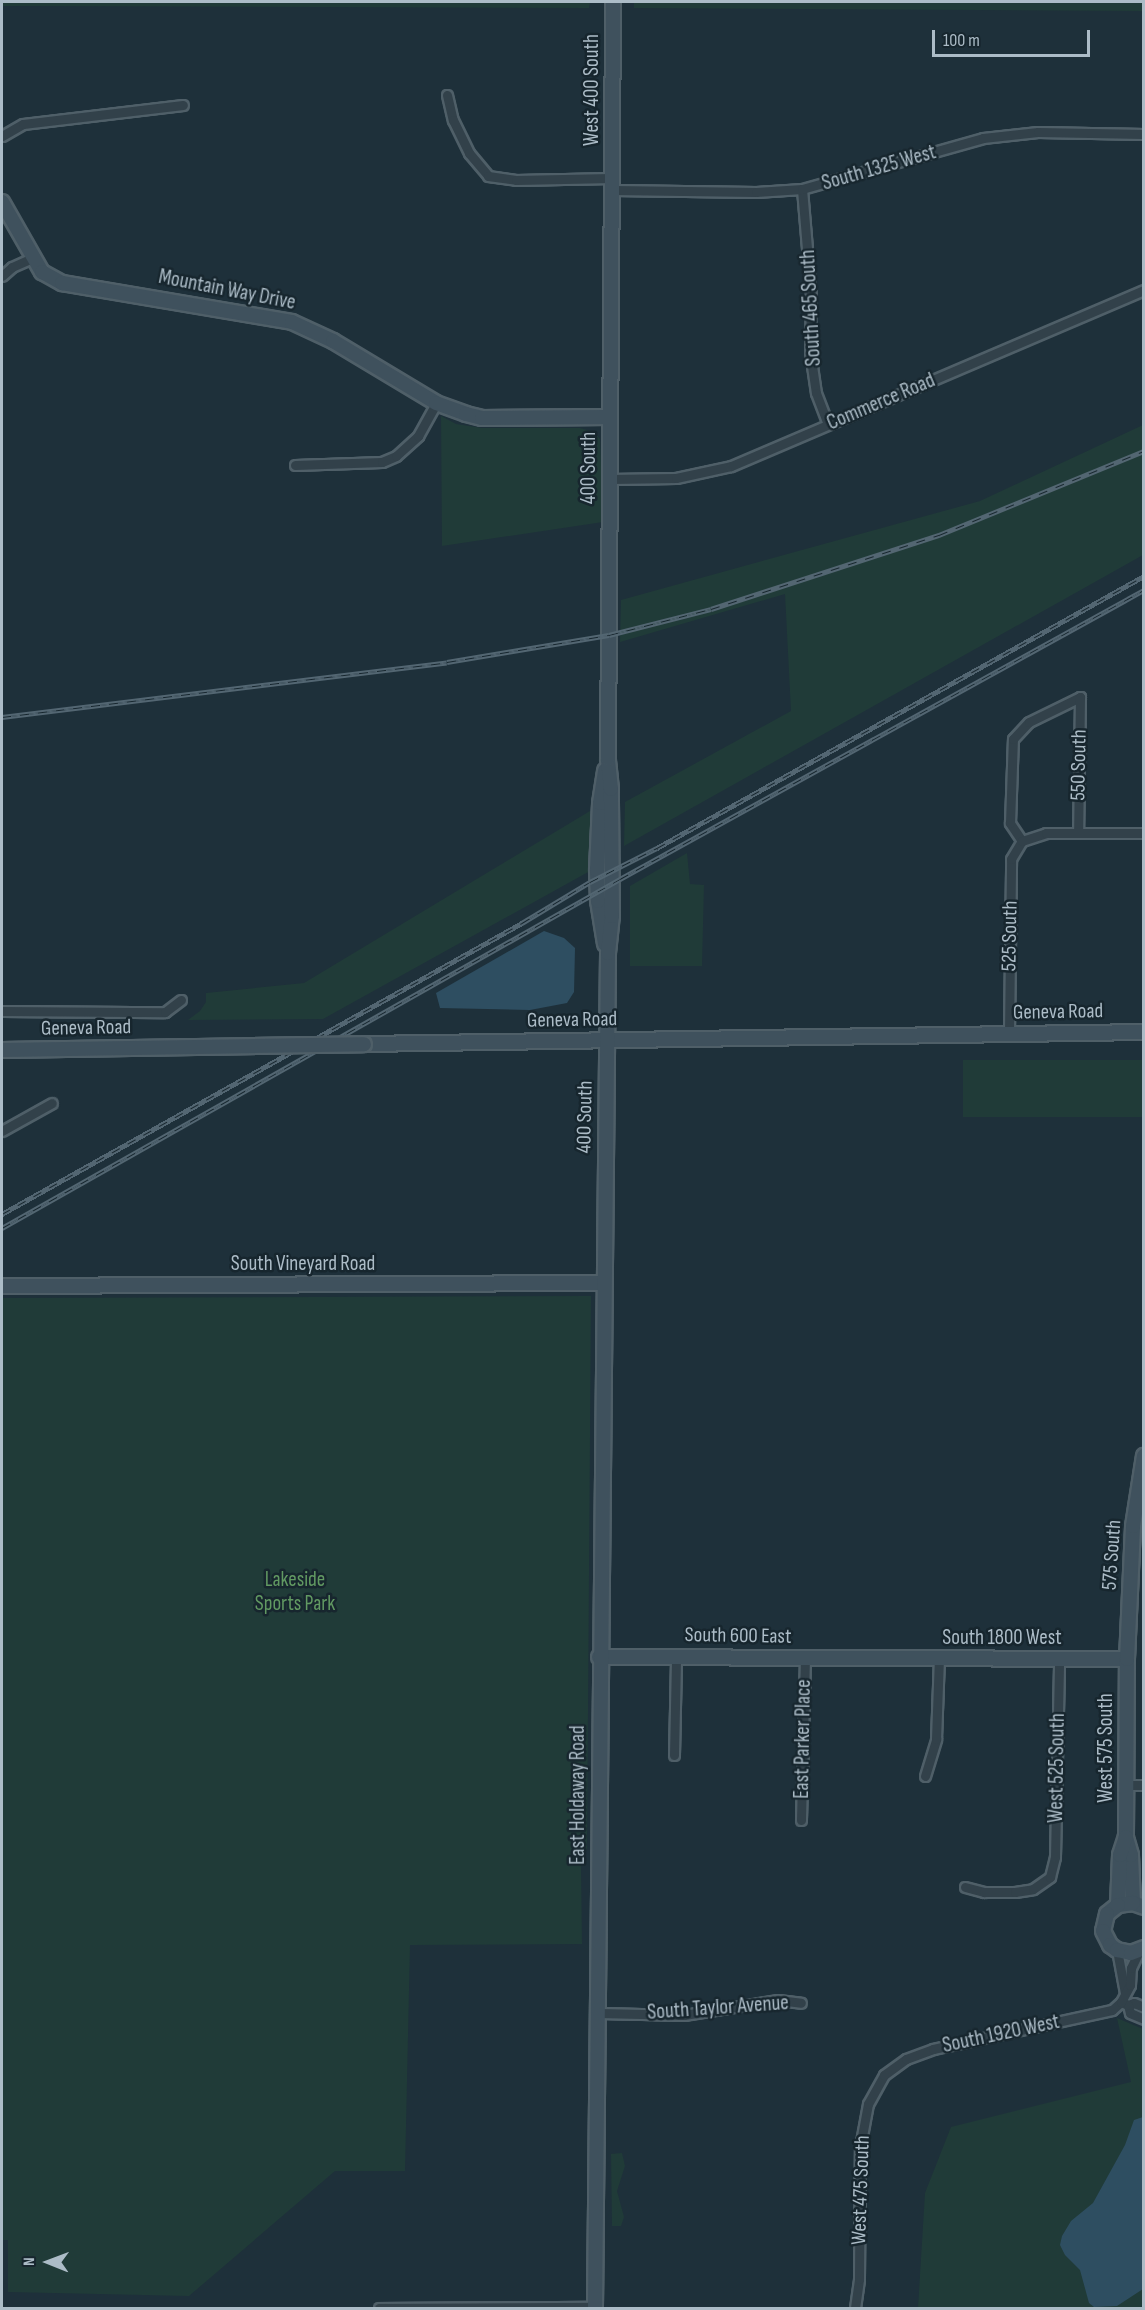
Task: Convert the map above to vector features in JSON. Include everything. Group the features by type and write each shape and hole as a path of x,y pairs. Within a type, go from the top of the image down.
{"street":[{"name":"West 400 South","path":"613,2 613,184"},
{"name":"South 1325 West","path":"447,95 453,120 469,153 488,176 516,180 756,192 802,189 982,138 1038,132 1143,134"},
{"path":"2,136 23,124 183,105"},
{"name":"400 South","path":"604,1282 608,953 612,916 611,789 608,759 613,184"},
{"name":"South 465 South","path":"802,189 811,297 810,352 816,393 828,424"},
{"name":"Mountain Way Drive","path":"2,202 42,272 62,283 291,322 333,341 436,403 482,418 610,417"},
{"path":"2,276 12,267 32,258"},
{"name":"Commerce Road","path":"610,479 676,478 731,466 1143,290"},
{"path":"295,465 382,462 396,456 418,436 436,403"},
{"name":"550 South","path":"1022,840 1010,823 1013,739 1029,722 1080,697 1078,832"},
{"path":"1022,840 1046,833 1143,833"},
{"name":"525 South","path":"1009,1033 1011,859 1022,840"},
{"path":"2,1011 165,1012 181,1000"},
{"name":"Geneva Road","path":"2,1050 1143,1032"},
{"path":"2,1131 52,1103"},
{"name":"South Vineyard Road","path":"2,1286 604,1282"},
{"name":"East Holdaway Road","path":"595,2308 604,1282"},
{"name":"575 South","path":"1127,1659 1133,1526 1143,1456"},
{"path":"674,1755 676,1656"},
{"name":"South 600 East","path":"599,1657 876,1659"},
{"name":"East Parker Place","path":"801,1820 805,1659"},
{"name":"South 1800 West","path":"876,1659 1127,1659"},
{"path":"925,1776 936,1739 939,1659"},
{"name":"West 525 South","path":"965,1887 984,1892 1015,1892 1033,1889 1050,1877 1055,1857 1059,1659"},
{"name":"West 575 South","path":"1127,1659 1126,1837 1138,1905"},
{"path":"1127,1785 1143,1785"},
{"name":"West 575 South","path":"1118,1905 1120,1855 1126,1837"},
{"path":"1138,1905 1118,1905 1107,1914 1103,1931 1110,1945 1117,1950 1131,1953 1141,1949"},
{"path":"1125,2000 1130,1985 1131,1968 1141,1949"},
{"path":"1117,1950 1125,2000 1130,2013 1143,2019"},
{"name":"South Taylor Avenue","path":"599,2013 684,2014 778,2000 801,2003"},
{"path":"1125,2000 1143,2007"},
{"name":"South 1920 West","path":"884,2075 906,2059 933,2049 1054,2021 1103,2013 1116,2008 1125,2000"},
{"name":"West 475 South","path":"855,2308 859,2279 860,2147 868,2104 884,2075"},
{"path":"379,2308 595,2308"}],"green space":[{"path":"2,2 590,2 589,8 2,6"},
{"path":"634,2 1143,2 1144,11 634,8"},
{"path":"441,416 456,424 482,428 580,428 594,432 600,439 603,522 442,546"},
{"path":"1143,425 1143,555 624,846 625,802 791,711 785,594 620,642 621,600 980,501"},
{"path":"590,811 590,871 323,1019 188,1020 200,1011 206,1002 206,993 304,983"},
{"path":"687,853 690,884 704,885 702,966 630,966 630,886"},
{"path":"963,1060 1143,1060 1143,1117 963,1117"},
{"name":"Lakeside Sports Park","path":"591,1296 587,1849 581,1866 582,1944 410,1945 405,2171 335,2171 189,2296 8,2292 8,2240 2,2240 2,1298"},
{"path":"1117,2018 1143,2029 1143,2308 918,2308 925,2193 951,2127 1131,2082"},
{"path":"622,2153 625,2166 617,2191 624,2217 621,2226 612,2226 611,2154"}],"water":[{"path":"544,931 564,938 575,948 574,992 567,1003 530,1010 440,1008 436,993"},
{"path":"1143,2117 1143,2289 1117,2306 1094,2307 1089,2303 1080,2270 1065,2255 1060,2245 1062,2236 1071,2221 1093,2203 1125,2145 1134,2120"}],"railway":[{"path":"2,717 447,662 609,635 711,609 939,535 1144,451"},
{"path":"2,1214 522,923 590,882 657,848 1144,576"},
{"path":"2,1228 620,879 1144,590"}]}
